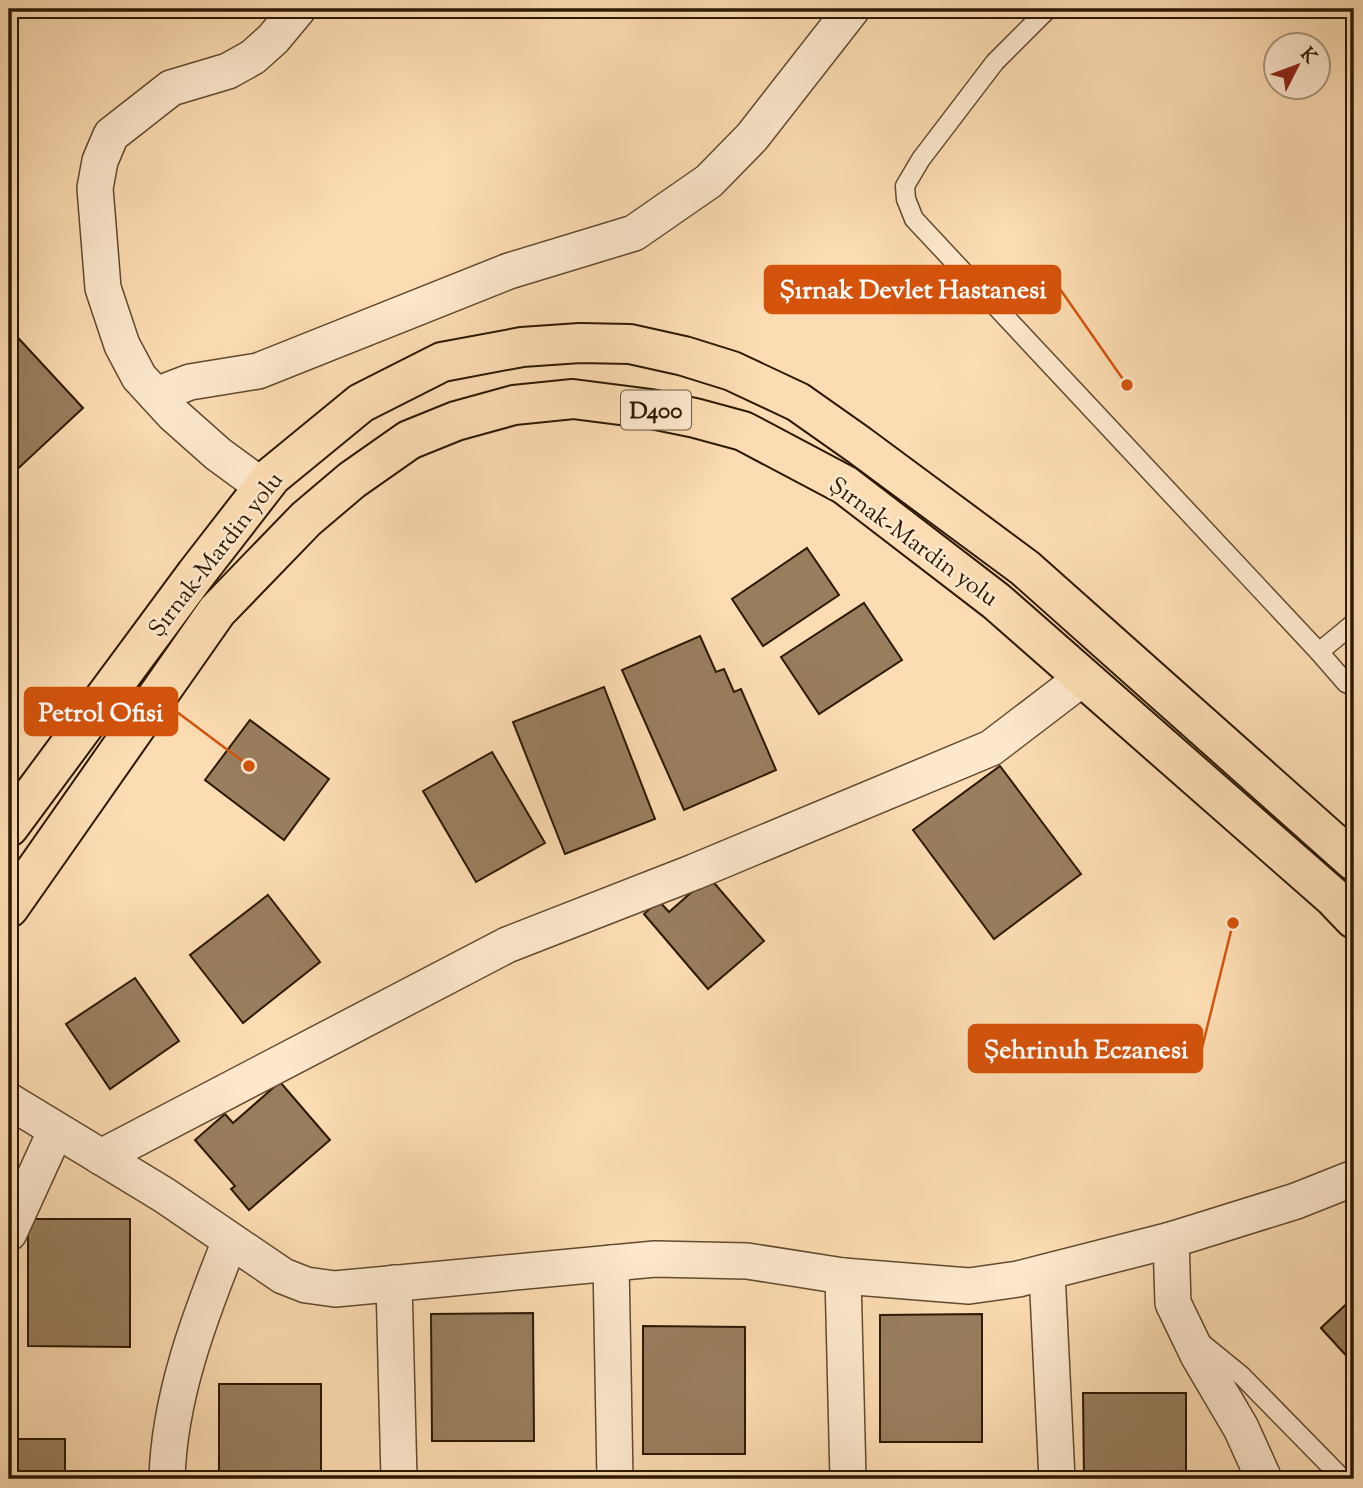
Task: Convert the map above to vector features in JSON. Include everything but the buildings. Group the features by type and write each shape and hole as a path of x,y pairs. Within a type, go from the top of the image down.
{"highway":[{"name":"Şırnak-Mardin yolu","path":"9,827 272,476 361,403 442,362 522,346 630,344 684,356 732,371 798,402 1025,568 1354,861"},
{"name":"Şırnak-Mardin yolu","path":"9,908 218,611 306,519 352,480 409,440 456,421 514,405 573,398 651,409 743,431 845,485 996,601 1354,919"}],"street":[{"path":"263,487 218,454 173,414 139,377 122,345 103,288 95,188 100,161 111,135 136,113 172,88 228,71 253,57 273,39 298,9"},
{"path":"156,395 190,382 258,371 509,271 634,233 663,216 709,181 752,137 852,9"},
{"path":"102,1157 507,945 694,872 991,748 1084,677"},
{"path":"9,1101 164,1195 283,1276 306,1286 334,1289 655,1259 747,1261 843,1276 969,1286 1018,1279 1171,1240 1296,1201 1354,1178"},
{"path":"9,1233 56,1130"},
{"path":"1171,1240 1173,1303 1198,1355 1241,1428 1264,1479"},
{"path":"167,1479 176,1405 200,1317 230,1241"},
{"path":"611,1264 615,1479"},
{"path":"1047,1272 1056,1479"},
{"path":"843,1276 848,1479"},
{"path":"394,1283 399,1479"}],"lane":[{"path":"1048,9 995,62 921,159 905,186 906,199 914,219 1319,652 1352,682"},
{"path":"1319,652 1354,623"},
{"path":"1187,1332 1242,1376 1343,1479"}],"place":[{"name":"Şırnak Devlet Hastanesi","path":"1127,385"},
{"name":"Petrol Ofisi","path":"249,766"},
{"name":"Şehrinuh Eczanesi","path":"1233,923"}]}
